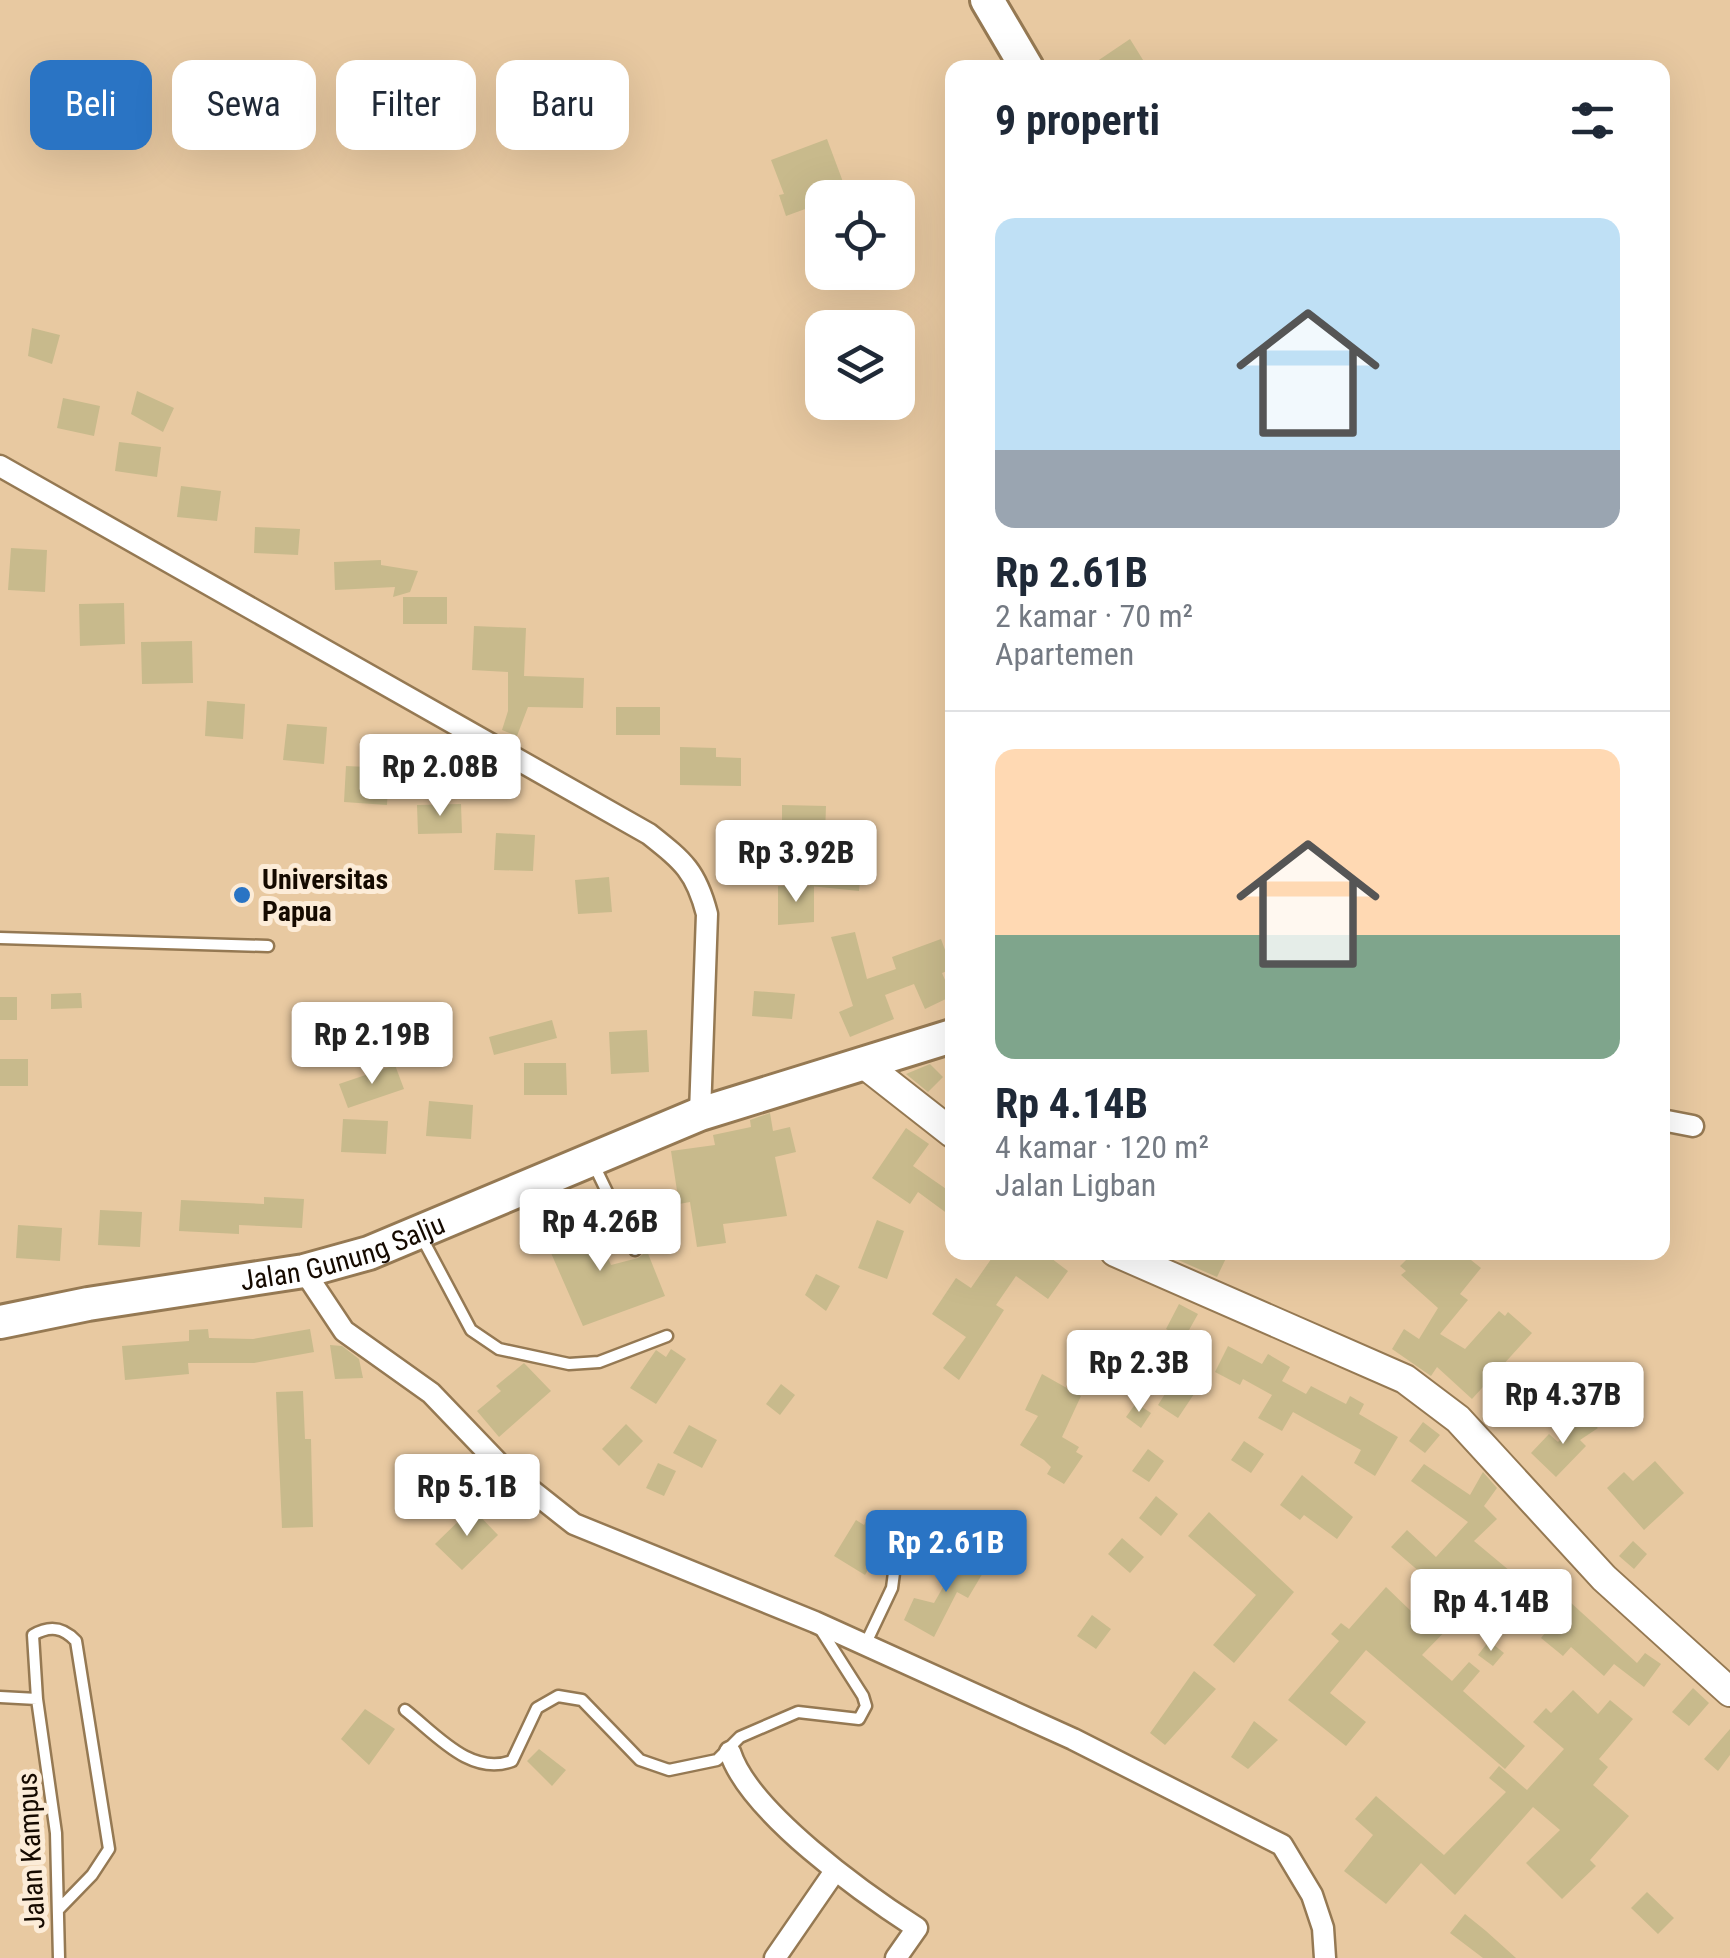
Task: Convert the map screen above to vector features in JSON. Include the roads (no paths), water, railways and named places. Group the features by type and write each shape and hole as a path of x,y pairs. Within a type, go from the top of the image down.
{"main road":[{"path":"987,0 1023,60"},
{"name":"Jalan Gunung Salju","path":"0,1322 88,1304 304,1272 420,1235 700,1114 945,1038"},
{"path":"864,1064 945,1128"},
{"path":"1133,1260 1405,1379 1458,1419 1604,1578 1730,1692"}],"street":[{"path":"0,466 649,834 684,861 699,882 706,914 700,1114"},
{"path":"1670,1122 1693,1126"},
{"path":"304,1272 344,1331 431,1393 502,1467 574,1524 865,1644 1074,1739 1282,1845 1312,1895 1325,1958"},
{"path":"730,1752 736,1766 788,1829 835,1871 916,1928 896,1958"},
{"path":"775,1958 835,1871"}],"lane":[{"path":"0,938 268,946"},
{"path":"592,1160 635,1250"},
{"path":"420,1235 471,1330 499,1350 569,1364 598,1362 668,1336"},
{"path":"865,1644 892,1588 899,1535"},
{"path":"405,1710 472,1762 494,1768 512,1761 538,1708 558,1696 582,1700 632,1752 658,1768 690,1769 730,1752 740,1737 798,1712 850,1721 864,1713 859,1687 816,1622"},
{"name":"Jalan Kampus","path":"58,1910 92,1876 109,1849 76,1641 68,1632 53,1627 33,1635 53,1802 59,1958"},
{"path":"0,1697 38,1699"}],"place":[{"name":"Universitas Papua","path":"242,895"}]}
